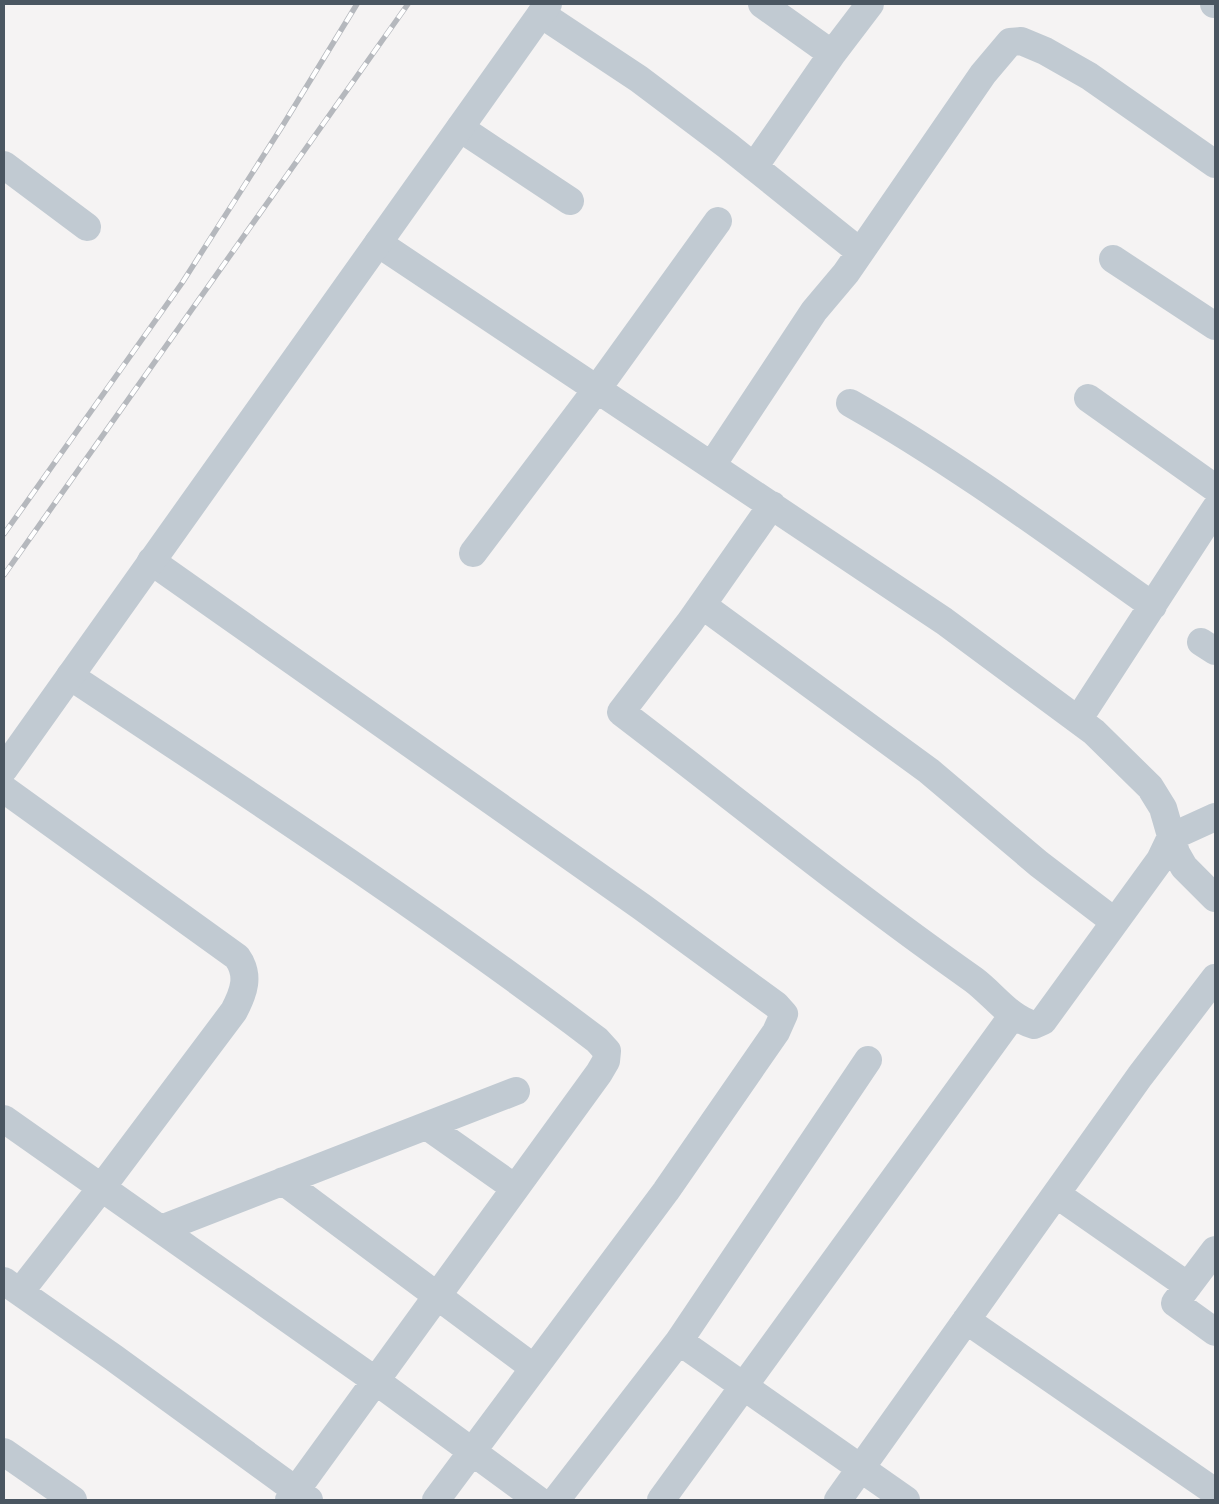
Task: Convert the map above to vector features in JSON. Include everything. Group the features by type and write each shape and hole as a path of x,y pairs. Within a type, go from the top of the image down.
{"street":[{"path":"762,4 832,54"},
{"path":"754,167 832,54 870,4"},
{"path":"4,769 544,9 754,167 860,252"},
{"path":"712,465 814,312 860,252 983,74 1010,42 1021,41 1089,76 1215,164"},
{"path":"460,128 570,201"},
{"path":"4,166 87,227"},
{"path":"472,553 597,388 718,221"},
{"path":"378,243 944,621 1094,732 1150,787 1163,808 1176,853 1184,867 1215,898"},
{"path":"1113,259 1215,326"},
{"path":"1088,398 1215,488"},
{"path":"850,403 1001,498 1153,606"},
{"path":"772,505 702,605 621,712 873,908 976,982 1013,1015 1022,1021 1034,1025 1044,1021 1160,860 1171,837 1215,817"},
{"path":"1078,720 1215,510"},
{"path":"152,561 642,907 782,1010 783,1019 771,1040 666,1191 436,1500"},
{"path":"702,605 929,772 1039,864 1115,922"},
{"path":"4,789 237,957 243,965 246,978 240,999 234,1011 102,1187 12,1287 298,1497 376,1381 599,1073 606,1061 606,1051 603,1045 526,986 330,850 70,676"},
{"path":"838,1500 1140,1076 1215,978"},
{"path":"661,1500 1013,1015"},
{"path":"556,1500 679,1341 868,1060"},
{"path":"160,1229 516,1092"},
{"path":"4,1119 376,1381 538,1500"},
{"path":"427,1126 515,1188"},
{"path":"283,1181 436,1297 534,1368"},
{"path":"1056,1194 1188,1286"},
{"path":"1215,1250 1176,1305 1215,1332"},
{"path":"966,1320 1215,1492"},
{"path":"679,1341 906,1500"},
{"path":"4,1452 73,1500"}],"railway":[{"path":"4,534 182,283 283,125 357,4"},
{"path":"4,575 408,4"}]}
